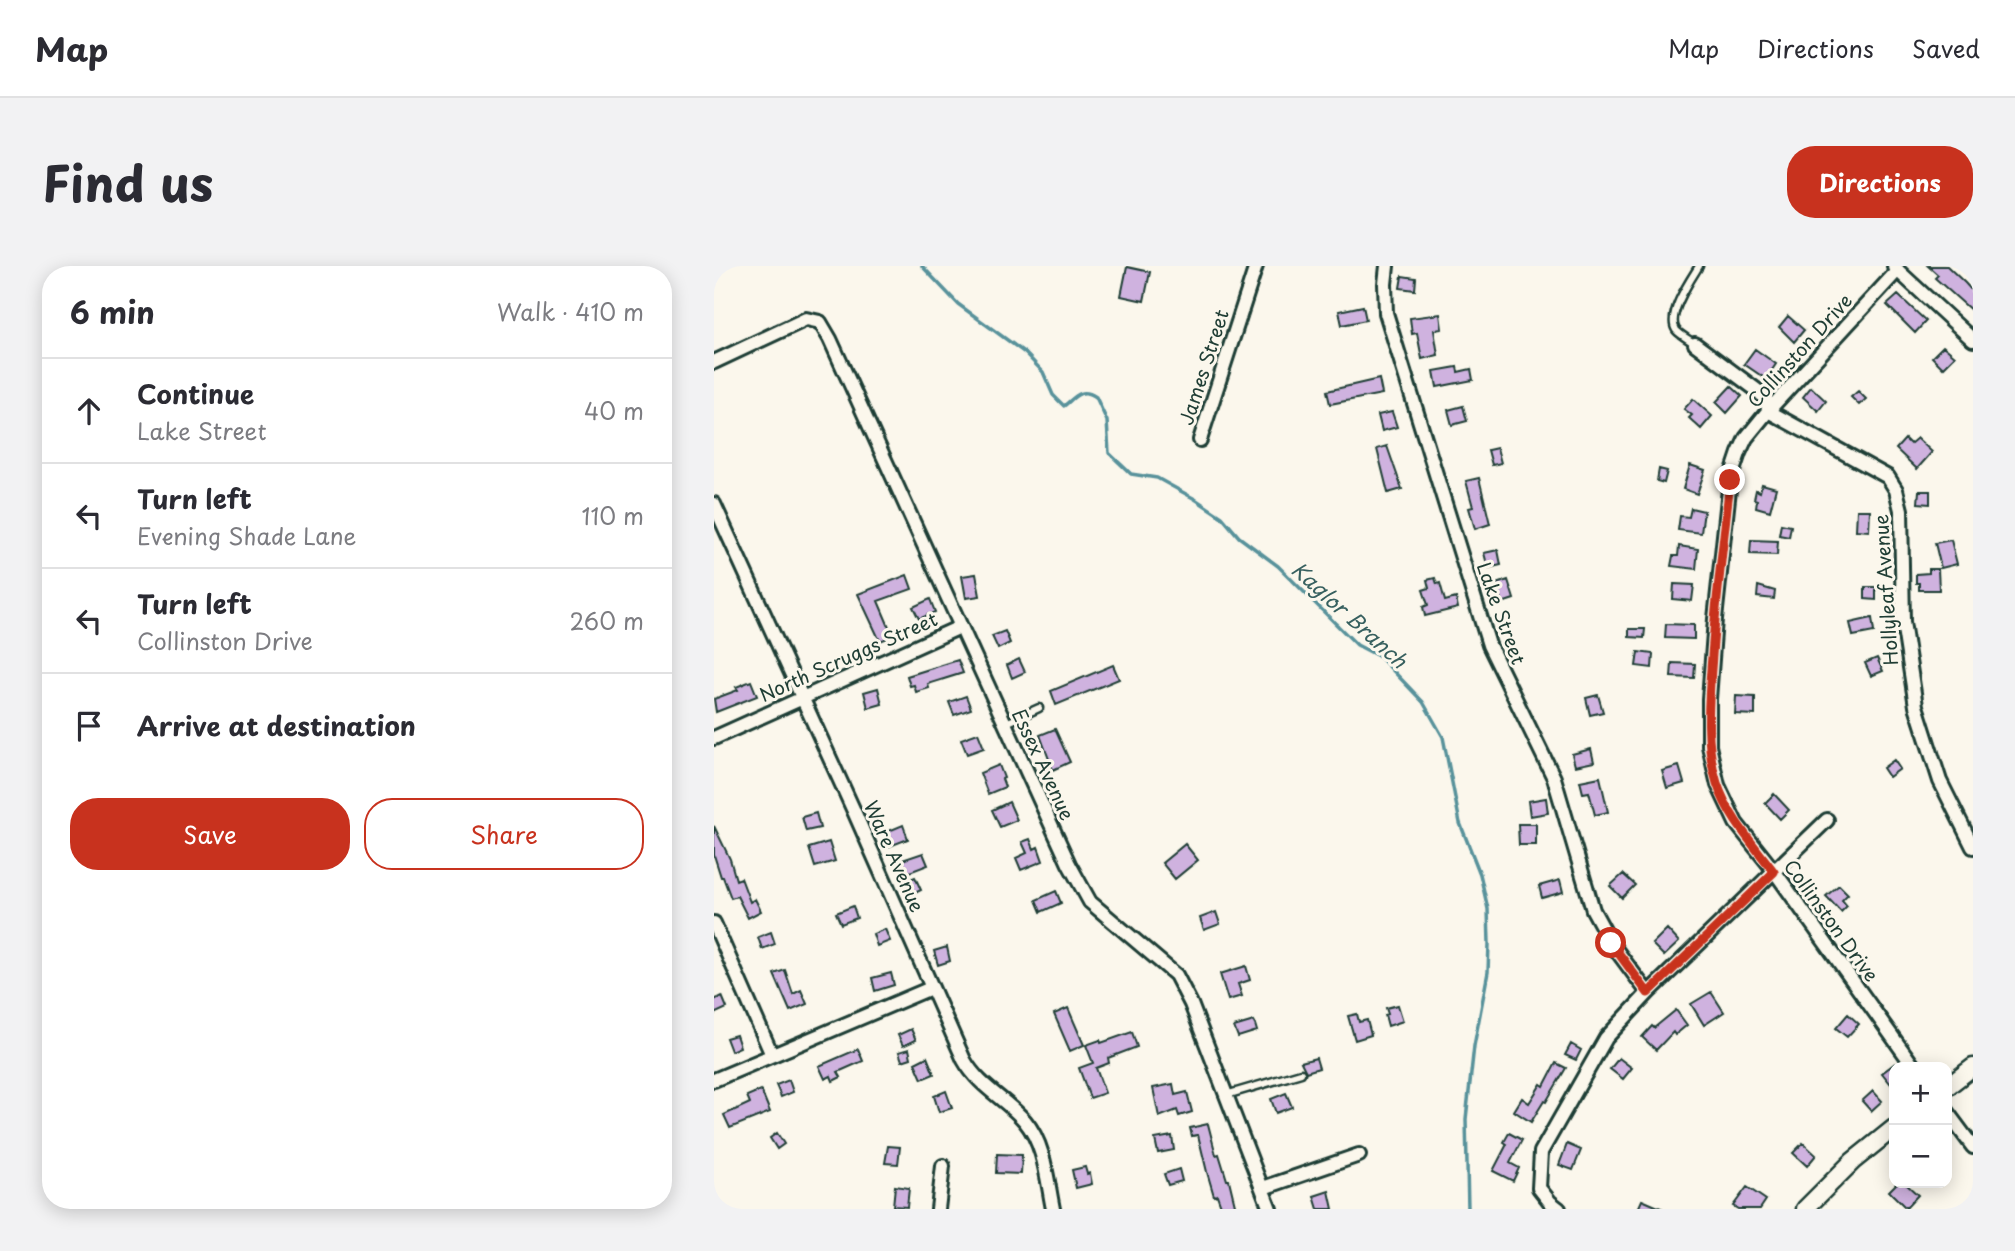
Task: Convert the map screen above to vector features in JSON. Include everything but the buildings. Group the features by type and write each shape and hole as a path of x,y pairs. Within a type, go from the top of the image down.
{"street":[{"name":"James Street","path":"1200,440 1256,266"},
{"name":"Lake Street","path":"1387,266 1386,313 1489,645 1554,778 1592,910 1611,943 1648,993"},
{"path":"1895,268 1972,338"},
{"name":"Collinston Drive","path":"1895,268 1746,438 1730,480 1715,619 1709,699 1709,746 1718,785 1737,823 1910,1062"},
{"name":"Essex Avenue","path":"714,362 806,319 820,322 1069,864 1090,902 1176,975 1191,1004 1270,1209"},
{"name":"Hollyleaf Avenue","path":"1695,344 1758,391 1768,401 1768,411 1888,477 1896,490 1901,510 1903,622 1916,706 1940,780 1973,847"},
{"name":"Ware Avenue","path":"714,504 972,1075 1024,1119 1034,1133 1042,1153 1053,1209"},
{"name":"North Scruggs Street","path":"714,738 960,627"},
{"path":"1559,1209 1539,1188 1541,1152 1606,1038 1648,993 1827,820"},
{"path":"714,923 772,1055"},
{"path":"714,1080 931,988"},
{"path":"1952,1083 1973,1067"},
{"path":"1952,1119 1973,1147"},
{"path":"1805,1209 1853,1161 1889,1132"},
{"path":"1263,1188 1359,1155"},
{"path":"938,1209 943,1166"}],"lane":[{"path":"1695,344 1676,330 1673,319 1683,291 1699,266"},
{"path":"1004,724 1039,708"},
{"path":"1226,1095 1301,1073"}],"waterway":[{"name":"Kaglor Branch","path":"922,266 958,304 1025,353 1043,372 1053,395 1064,406 1082,393 1096,397 1107,421 1109,453 1131,474 1157,478 1222,517 1239,537 1278,566 1357,645 1380,657 1423,702 1443,737 1460,823 1480,874 1488,909 1488,972 1474,1046 1466,1119 1468,1209"}],"route":[{"path":"1611,943 1648,993 1774,872 1728,808 1718,785 1709,746 1709,699 1715,619 1730,480"}]}
